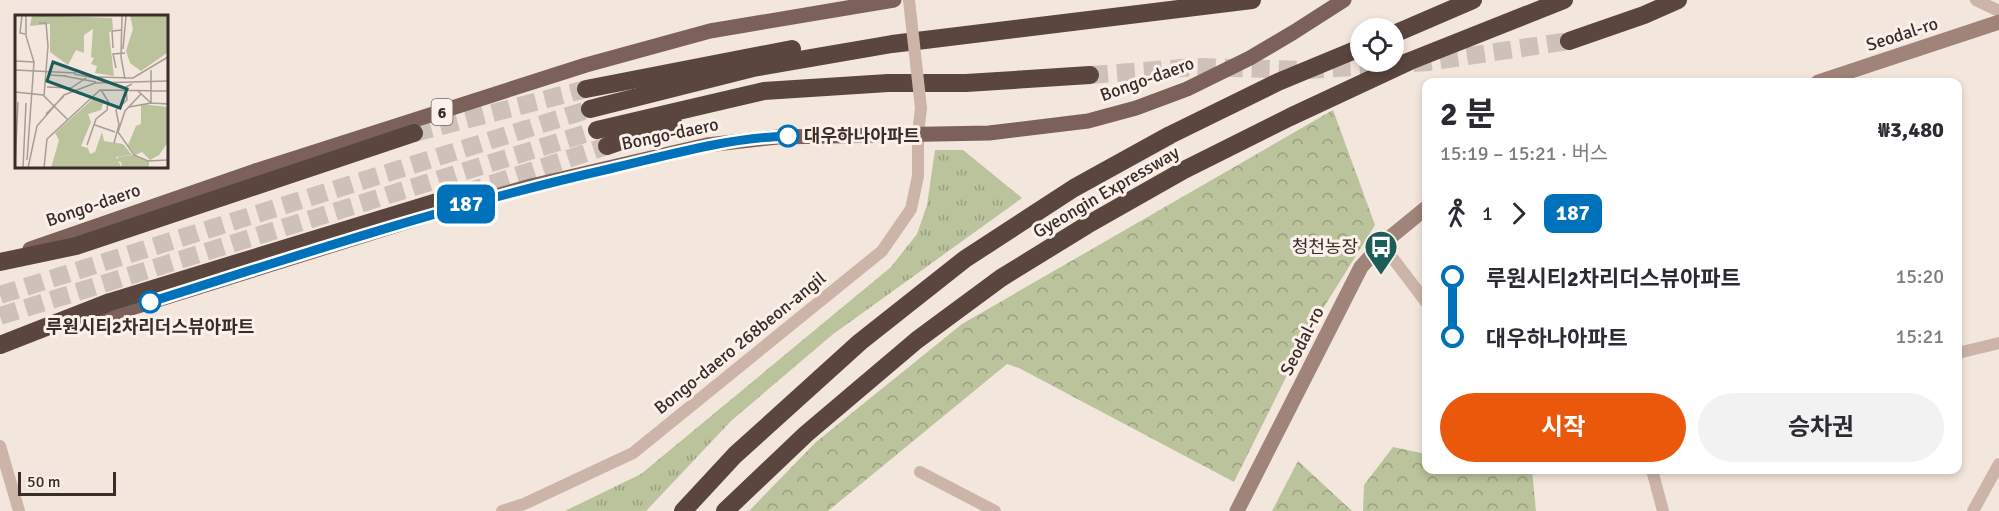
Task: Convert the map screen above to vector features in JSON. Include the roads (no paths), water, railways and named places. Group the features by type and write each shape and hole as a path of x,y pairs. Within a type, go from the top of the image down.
{"highway":[{"path":"591,109 753,68 892,44 1252,0"},
{"path":"1404,30 1473,0"},
{"name":"Gyeongin Expressway","path":"725,511 806,434 917,340 1001,278 1087,225 1184,170 1290,117 1410,61 1564,0"},
{"path":"1569,41 1644,15 1678,0"},
{"path":"586,89 759,54 877,36 1036,19 1062,24"},
{"name":"Gyeongin Expressway","path":"683,511 735,455 852,350 965,259 1074,188 1170,135 1278,82 1350,52"},
{"name":"Bongo-daero","path":"597,130 764,91 888,83 966,83 1090,75"},
{"path":"607,146 764,91"},
{"path":"0,261 76,246 414,134"},
{"path":"0,345 110,302 440,201"}],"main road":[{"name":"Bongo-daero","path":"0,261 255,171 586,65 710,31 894,0"},
{"name":"Bongo-daero","path":"0,345 128,309 429,215 531,186 707,145 778,137 989,133 1088,121 1136,108 1187,89 1250,58 1344,0"}],"street":[{"name":"Bongo-daero 268beon-angil","path":"502,511 524,504 633,453 882,251 911,209 918,176 918,134 921,108 909,0"},
{"path":"1976,0 1999,11"},
{"name":"Seodal-ro","path":"1830,78 1999,22"},
{"name":"Seodal-ro","path":"1237,511 1361,267 1382,244 1422,211"},
{"path":"1382,244 1422,297"},
{"path":"1962,352 1999,343"},
{"path":"0,446 19,511"},
{"path":"1973,511 1999,464"},
{"path":"920,472 995,511"},
{"path":"1653,474 1663,511"}],"tunnel":[{"path":"1090,75 1196,67 1308,70 1428,62 1569,41"},
{"path":"414,133 586,89"},
{"path":"0,295 590,109"},
{"path":"0,316 597,130"},
{"path":"440,201 607,146"}],"place":[{"name":"대우하나아파트","path":"788,136"},
{"name":"청천농장","path":"1381,276"},
{"name":"루원시티2차리더스뷰아파트","path":"150,302"}]}
